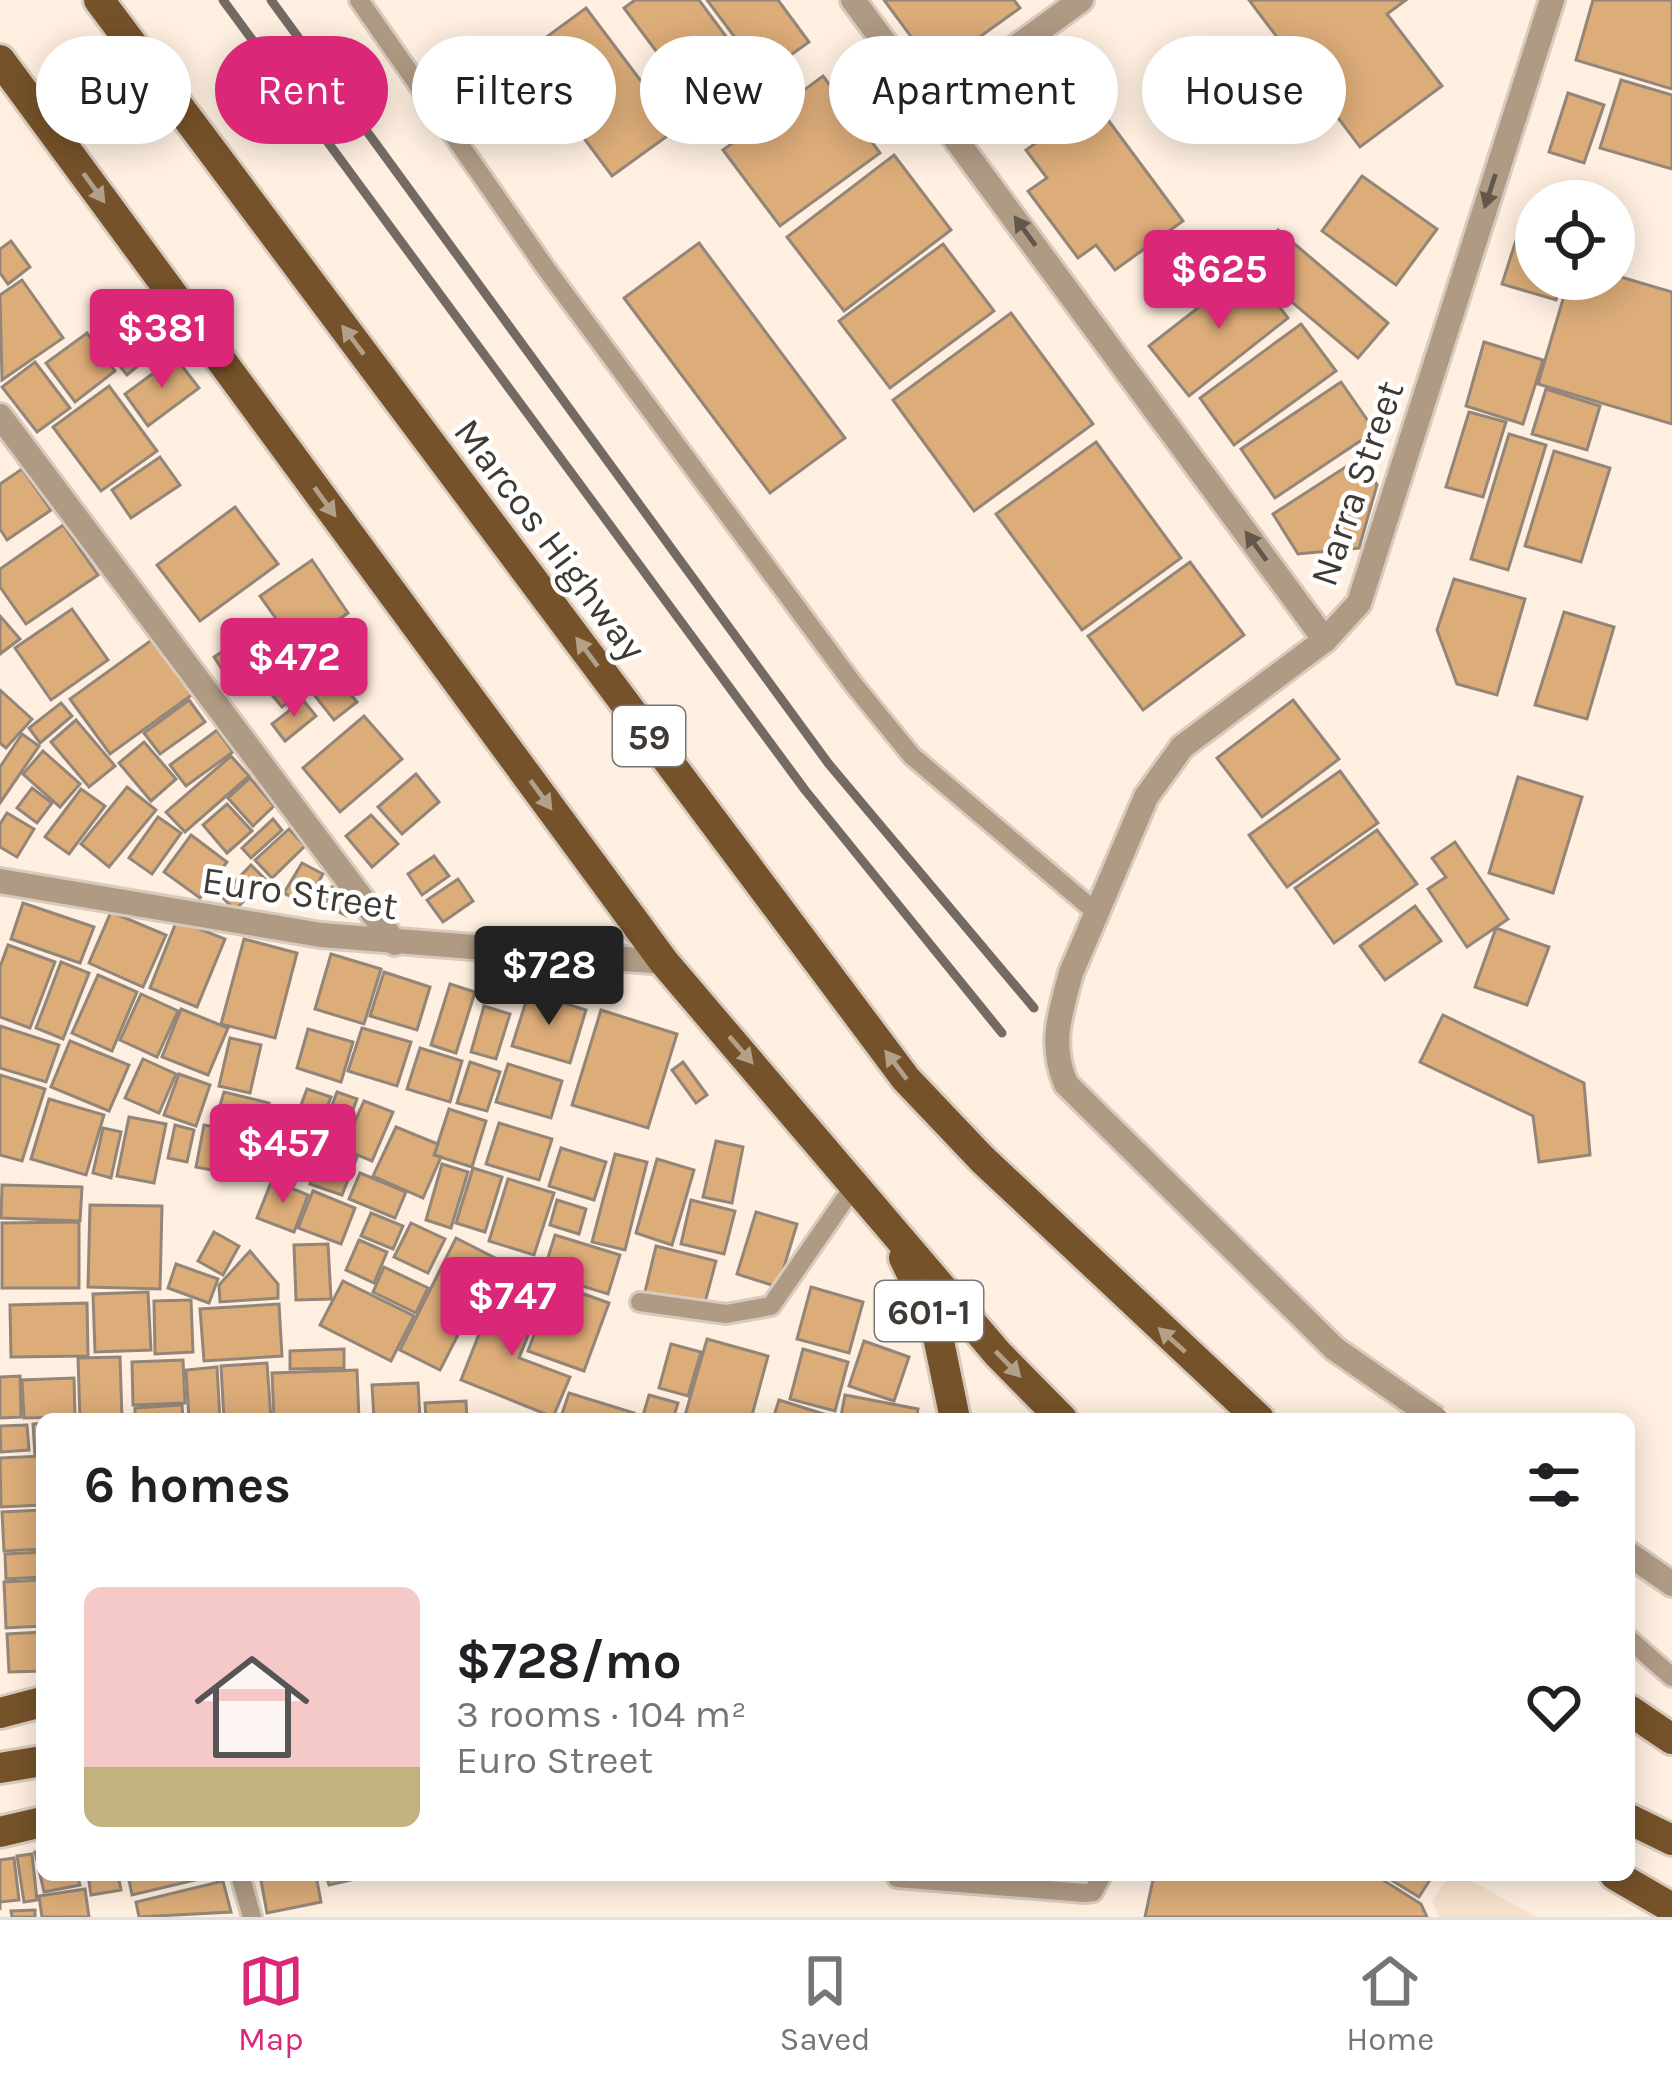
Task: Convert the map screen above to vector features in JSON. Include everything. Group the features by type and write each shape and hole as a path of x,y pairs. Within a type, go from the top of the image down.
{"main road":[{"name":"Marcos Highway","path":"99,0 906,1079 998,1175 1253,1413"},
{"path":"0,59 664,962 998,1354 1056,1413"},
{"name":"601-1","path":"880,1210 935,1322 954,1413"},
{"path":"0,1713 36,1704"},
{"path":"1635,1714 1672,1738"},
{"path":"0,1768 36,1761"},
{"path":"1635,1822 1672,1840"},
{"path":"0,1832 36,1823"},
{"path":"1626,1881 1672,1908"}],"street":[{"path":"854,0 881,36"},
{"path":"1032,36 1082,0"},
{"name":"Narra Street","path":"1427,1413 1335,1348 1066,1084 1055,1060 1055,1029 1071,973 1146,797 1182,747 1325,640 1359,603 1552,0"},
{"path":"961,144 1325,640"},
{"path":"0,416 394,943"},
{"name":"Euro Street","path":"0,881 394,943 664,962"},
{"path":"1635,1558 1670,1583"}],"lane":[{"path":"359,0 547,270 854,685 912,756 1097,913"},
{"path":"640,1303 726,1313 771,1306 856,1183"},
{"path":"1635,1644 1672,1677"},
{"path":"242,1881 252,1917"},
{"path":"1009,1881 1085,1893 1094,1892 1099,1881"}],"shaded area":[{"path":"1446,1881 1472,1881 1537,1917 1439,1917 1432,1901"}],"building":[{"path":"635,0 699,0 726,36 645,36 624,8"},
{"path":"707,0 778,0 805,36 734,36"},
{"path":"884,0 1014,0 1020,8 981,36 911,36"},
{"path":"1249,0 1406,0 1387,14 1442,86 1360,147 1346,128 1346,36 1276,36"},
{"path":"1593,0 1672,0 1672,89 1576,60"},
{"path":"586,8 607,36 548,36"},
{"path":"616,48 640,80 640,144 656,144 612,176 588,144 616,144"},
{"path":"823,76 829,84 829,144 873,144 880,153 780,226 723,150 731,144 805,144 805,89"},
{"path":"1621,80 1672,95 1672,169 1600,148"},
{"path":"1568,93 1604,105 1584,163 1549,152"},
{"path":"1118,133 1183,221 1115,270 1096,245 1078,258 1028,191 1047,178 1026,150 1034,144 1118,144"},
{"path":"894,155 951,230 844,311 787,237"},
{"path":"1362,176 1437,229 1396,285 1322,231"},
{"path":"1278,230 1388,323 1358,358 1248,265"},
{"path":"11,241 30,267 8,284 0,273 0,249"},
{"path":"699,243 845,438 770,493 624,298"},
{"path":"1515,243 1515,288 1502,284"},
{"path":"943,244 994,311 890,388 839,321"},
{"path":"1249,268 1288,318 1189,396 1149,346"},
{"path":"22,280 63,338 2,380 0,295"},
{"path":"1635,281 1672,292 1672,424 1538,384 1563,300 1635,300"},
{"path":"1011,313 1093,424 974,511 893,400"},
{"path":"1301,324 1336,371 1234,445 1200,398"},
{"path":"87,333 115,371 75,402 46,363"},
{"path":"122,333 144,361 127,375 104,347"},
{"path":"1484,342 1543,360 1523,424 1466,406"},
{"path":"175,357 199,388 148,426 125,394"},
{"path":"35,362 70,408 37,432 2,387"},
{"path":"1341,382 1375,431 1275,498 1241,449"},
{"path":"109,386 157,451 101,491 53,427"},
{"path":"1546,389 1600,406 1587,450 1532,434"},
{"path":"1469,412 1506,422 1483,497 1446,487"},
{"path":"1509,434 1546,445 1508,570 1471,559"},
{"path":"1096,442 1181,558 1082,630 996,514"},
{"path":"1554,451 1610,468 1581,562 1525,546"},
{"path":"160,457 180,485 131,518 112,490"},
{"path":"1361,457 1377,485 1359,548 1298,554 1273,514"},
{"path":"22,469 51,510 7,540 0,529 0,484"},
{"path":"235,507 278,564 200,621 157,565"},
{"path":"63,525 98,575 26,624 0,587 0,569"},
{"path":"312,560 348,613 297,648 260,596"},
{"path":"1190,562 1244,635 1143,710 1088,636"},
{"path":"1454,579 1525,599 1497,695 1457,684 1437,630"},
{"path":"72,609 108,660 51,700 15,648"},
{"path":"1564,612 1614,627 1587,719 1535,705"},
{"path":"0,616 20,639 0,654"},
{"path":"271,621 293,655 237,692 214,657"},
{"path":"153,639 193,694 110,754 70,699"},
{"path":"293,659 313,682 282,707 262,683"},
{"path":"330,669 357,702 334,720 308,687"},
{"path":"0,690 32,719 6,748 0,743"},
{"path":"189,700 205,722 160,754 144,733"},
{"path":"303,700 316,716 285,741 272,724"},
{"path":"1293,700 1339,759 1262,817 1217,758"},
{"path":"61,703 72,716 40,743 29,728"},
{"path":"364,716 402,759 340,812 303,768"},
{"path":"76,720 115,766 89,787 51,742"},
{"path":"217,730 233,752 186,786 170,765"},
{"path":"22,734 39,746 0,803 0,767"},
{"path":"144,742 176,779 151,801 119,763"},
{"path":"43,751 80,784 60,807 23,774"},
{"path":"231,756 249,776 185,832 166,812"},
{"path":"1340,771 1378,823 1287,887 1249,835"},
{"path":"416,774 439,802 402,834 378,807"},
{"path":"1518,777 1582,797 1553,893 1489,873"},
{"path":"250,778 274,806 253,826 228,798"},
{"path":"127,787 156,810 109,867 81,844"},
{"path":"32,788 52,803 37,823 17,808"},
{"path":"81,789 105,806 69,854 45,837"},
{"path":"227,804 252,831 227,853 203,825"},
{"path":"7,813 34,829 17,857 0,847 0,824"},
{"path":"371,815 398,844 372,867 346,836"},
{"path":"158,817 181,833 152,874 129,858"},
{"path":"273,819 282,830 251,858 242,848"},
{"path":"289,829 305,846 272,878 255,860"},
{"path":"1377,830 1417,884 1334,943 1295,888"},
{"path":"191,835 227,862 200,898 164,872"},
{"path":"1455,842 1508,919 1467,947 1428,889 1446,877 1432,858"},
{"path":"434,856 449,876 422,895 408,874"},
{"path":"302,863 323,874 305,905 284,893"},
{"path":"251,865 265,879 235,910 221,896"},
{"path":"458,879 473,901 443,922 427,900"},
{"path":"332,887 357,900 347,916 323,904"},
{"path":"23,903 94,927 80,963 11,939"},
{"path":"1415,906 1441,941 1385,980 1360,946"},
{"path":"111,912 166,935 143,987 89,963"},
{"path":"177,920 225,939 197,1007 150,988"},
{"path":"1496,928 1549,947 1527,1005 1475,987"},
{"path":"244,939 297,953 275,1038 221,1024"},
{"path":"8,945 55,962 30,1028 0,1017 0,967"},
{"path":"331,954 381,969 364,1024 315,1009"},
{"path":"61,962 89,973 63,1039 36,1028"},
{"path":"384,972 430,987 417,1030 370,1016"},
{"path":"98,975 137,992 112,1051 72,1033"},
{"path":"450,984 475,992 456,1053 431,1045"},
{"path":"529,992 586,1010 570,1063 512,1046"},
{"path":"141,994 178,1011 157,1057 120,1040"},
{"path":"484,1006 510,1014 496,1059 471,1052"},
{"path":"181,1009 228,1028 208,1075 162,1057"},
{"path":"601,1010 677,1034 648,1128 572,1105"},
{"path":"1443,1015 1584,1083 1590,1155 1539,1162 1533,1116 1420,1062"},
{"path":"0,1026 59,1045 46,1082 0,1068"},
{"path":"362,1028 411,1042 397,1086 348,1071"},
{"path":"308,1029 353,1042 341,1082 297,1068"},
{"path":"230,1038 261,1045 250,1093 219,1086"},
{"path":"70,1041 129,1065 109,1111 51,1087"},
{"path":"420,1048 462,1061 450,1102 407,1089"},
{"path":"143,1059 176,1074 159,1113 125,1098"},
{"path":"470,1062 500,1072 487,1111 457,1103"},
{"path":"683,1062 707,1095 696,1103 672,1070"},
{"path":"508,1064 562,1081 551,1118 496,1102"},
{"path":"179,1074 210,1085 196,1126 164,1115"},
{"path":"0,1075 45,1089 22,1161 0,1155"},
{"path":"307,1089 331,1097 314,1141 291,1132"},
{"path":"224,1092 269,1103 264,1119 219,1109"},
{"path":"337,1092 357,1099 339,1147 319,1140"},
{"path":"49,1099 104,1115 86,1175 31,1159"},
{"path":"364,1101 393,1112 372,1161 343,1149"},
{"path":"449,1109 486,1121 472,1167 434,1155"},
{"path":"129,1117 166,1124 154,1183 117,1176"},
{"path":"499,1123 552,1139 539,1180 486,1164"},
{"path":"175,1125 194,1130 187,1162 168,1158"},
{"path":"204,1125 255,1134 248,1177 196,1167"},
{"path":"396,1127 438,1144 434,1155 441,1157 423,1198 373,1176"},
{"path":"103,1128 121,1132 111,1178 93,1173"},
{"path":"283,1136 310,1147 294,1185 267,1174"},
{"path":"716,1141 743,1147 732,1203 703,1197"},
{"path":"326,1145 357,1157 342,1195 310,1184"},
{"path":"561,1148 606,1162 594,1200 549,1186"},
{"path":"615,1154 647,1162 625,1250 592,1242"},
{"path":"657,1159 694,1170 672,1245 636,1233"},
{"path":"442,1164 468,1172 451,1228 426,1220"},
{"path":"473,1168 502,1177 485,1232 456,1223"},
{"path":"360,1173 406,1192 395,1218 349,1199"},
{"path":"508,1179 554,1193 534,1255 489,1241"},
{"path":"272,1180 308,1195 294,1232 257,1218"},
{"path":"2,1185 82,1187 80,1221 1,1218"},
{"path":"313,1191 355,1208 341,1244 298,1228"},
{"path":"557,1200 586,1209 579,1234 550,1225"},
{"path":"691,1200 735,1211 724,1254 681,1244"},
{"path":"90,1205 162,1206 160,1289 88,1287"},
{"path":"756,1212 797,1224 778,1287 737,1274"},
{"path":"371,1213 403,1226 393,1249 361,1236"},
{"path":"79,1222 79,1288 2,1288 2,1223"},
{"path":"411,1223 445,1239 428,1273 394,1257"},
{"path":"214,1232 239,1246 223,1275 198,1261"},
{"path":"555,1235 620,1255 608,1294 543,1274"},
{"path":"456,1238 497,1259 440,1370 400,1350"},
{"path":"359,1240 387,1252 374,1283 346,1270"},
{"path":"328,1244 331,1299 296,1300 294,1245"},
{"path":"656,1246 716,1261 703,1310 644,1296"},
{"path":"250,1251 278,1284 278,1298 220,1302 219,1285"},
{"path":"176,1264 218,1279 209,1303 168,1288"},
{"path":"384,1267 428,1288 416,1313 373,1292"},
{"path":"343,1281 414,1316 391,1361 320,1325"},
{"path":"553,1283 609,1303 584,1371 528,1351"},
{"path":"811,1287 863,1302 849,1353 797,1339"},
{"path":"496,1291 539,1308 519,1358 570,1377 555,1413 543,1413 461,1380"},
{"path":"148,1292 151,1350 95,1352 93,1294"},
{"path":"191,1300 193,1352 155,1354 154,1301"},
{"path":"87,1303 88,1356 11,1357 10,1305"},
{"path":"279,1304 282,1356 204,1361 200,1309"},
{"path":"707,1339 768,1356 753,1413 686,1413"},
{"path":"864,1341 909,1357 894,1401 849,1386"},
{"path":"671,1344 701,1352 688,1396 659,1388"},
{"path":"344,1349 344,1368 290,1369 290,1351"},
{"path":"803,1349 848,1362 835,1411 790,1399"},
{"path":"120,1357 122,1413 80,1413 78,1358"},
{"path":"183,1360 185,1403 133,1405 132,1362"},
{"path":"267,1363 271,1413 224,1413 221,1366"},
{"path":"217,1367 220,1413 189,1413 186,1370"},
{"path":"357,1370 359,1413 274,1413 272,1373"},
{"path":"20,1376 21,1417 0,1418 0,1377"},
{"path":"74,1378 75,1413 36,1413 36,1418 24,1418 22,1380"},
{"path":"418,1383 420,1413 374,1413 372,1385"},
{"path":"569,1393 634,1413 562,1413"},
{"path":"649,1395 678,1403 675,1413 644,1413"},
{"path":"845,1395 918,1409 917,1413 842,1413"},
{"path":"779,1400 820,1413 775,1413"},
{"path":"466,1401 467,1413 426,1413 425,1403"},
{"path":"182,1405 183,1413 135,1413 135,1408"},
{"path":"27,1425 29,1450 1,1452 0,1426"},
{"path":"36,1456 36,1505 1,1507 0,1458"},
{"path":"36,1510 36,1549 4,1551 2,1512"},
{"path":"36,1552 36,1577 6,1579 5,1554"},
{"path":"36,1580 36,1626 6,1628 4,1582"},
{"path":"36,1632 36,1671 9,1672 7,1634"},
{"path":"32,1854 37,1900 24,1902 17,1856"},
{"path":"14,1858 19,1900 0,1902 0,1860"},
{"path":"42,1881 79,1881 80,1885 44,1892"},
{"path":"89,1881 119,1881 121,1890 91,1895"},
{"path":"129,1881 191,1881 132,1895"},
{"path":"223,1881 231,1912 139,1917 136,1902"},
{"path":"261,1881 317,1881 321,1902 267,1913"},
{"path":"1153,1881 1385,1881 1421,1904 1427,1917 1145,1917"},
{"path":"1393,1881 1429,1881 1419,1897"},
{"path":"85,1889 89,1917 42,1917 39,1896"},
{"path":"35,1910 35,1917 12,1917 11,1911"}],"railway":[{"path":"223,0 805,790 1002,1033"},
{"path":"271,0 828,763 1034,1008"}]}
